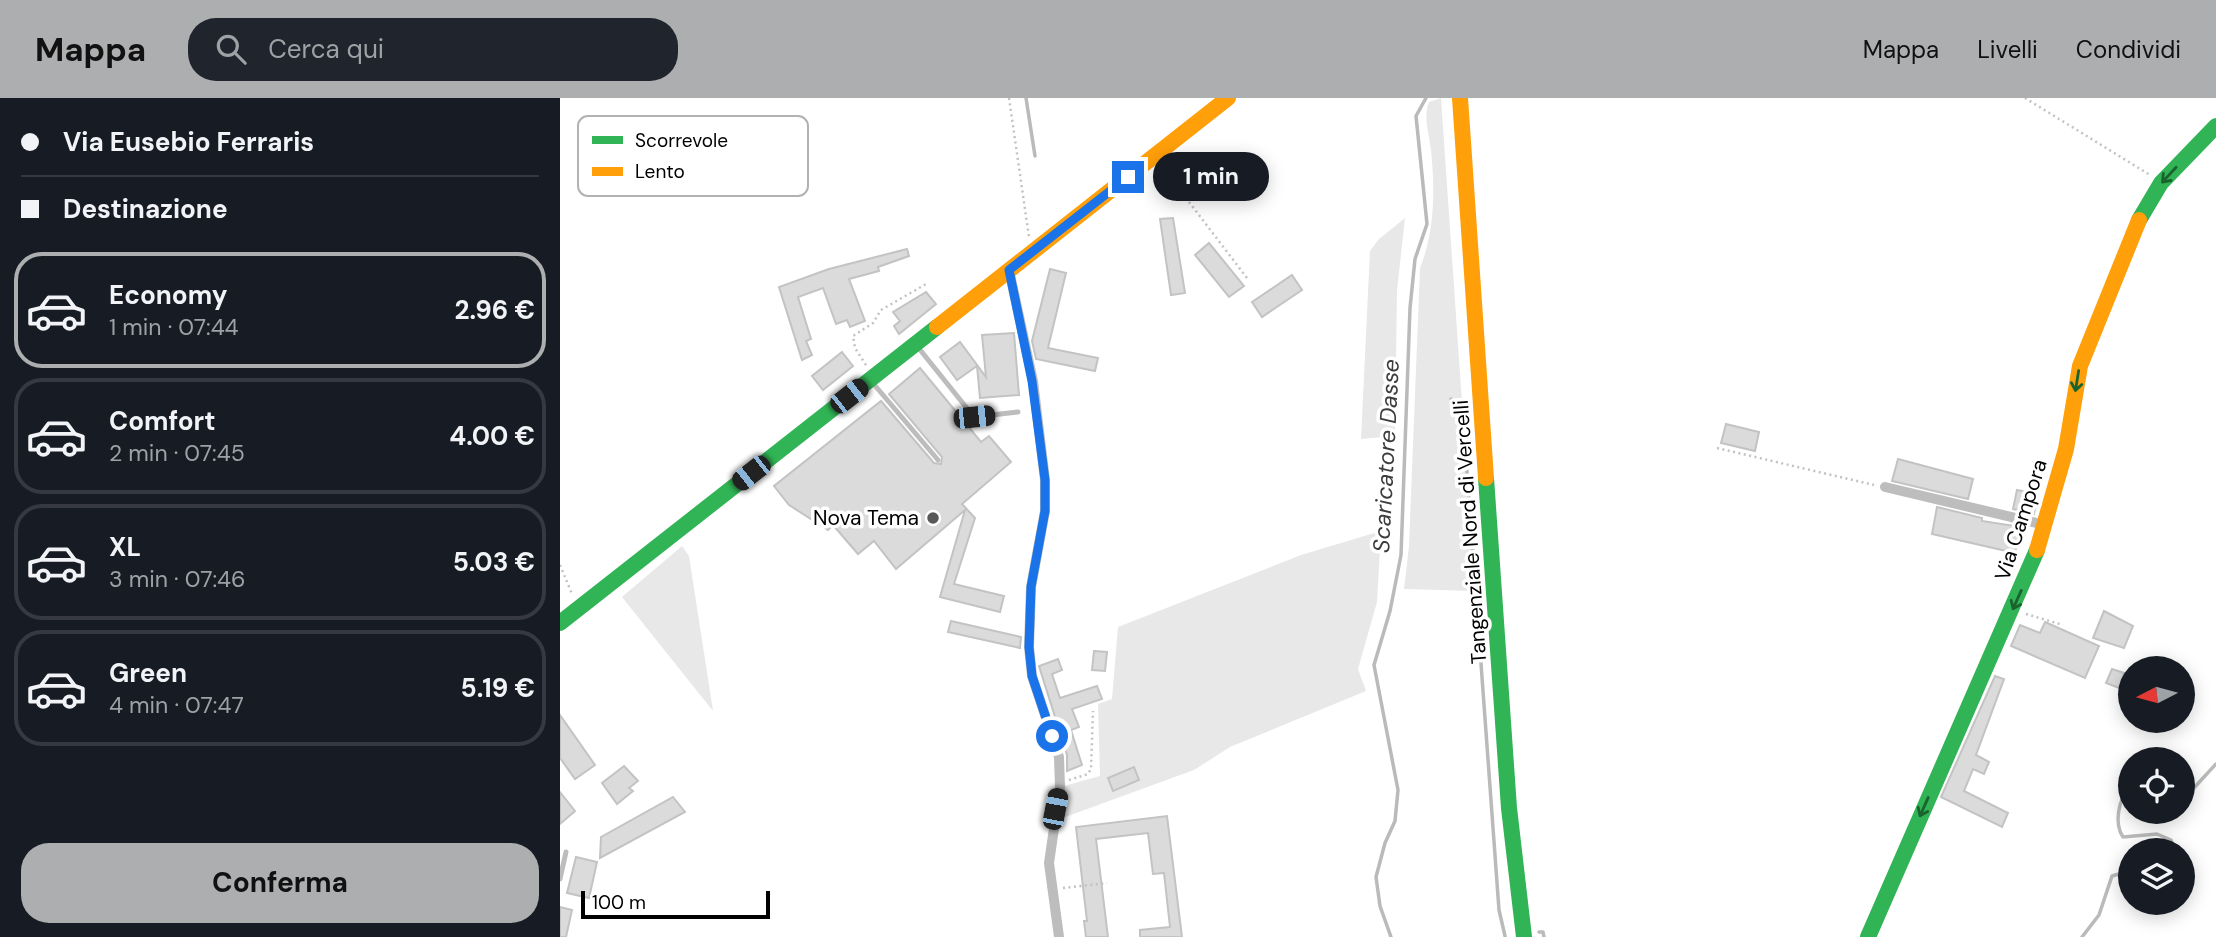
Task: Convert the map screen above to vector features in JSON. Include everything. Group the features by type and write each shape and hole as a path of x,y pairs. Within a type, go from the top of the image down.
{"main road":[{"path":"560,623 1228,98"},
{"name":"Tangenziale Nord di Vercelli","path":"1463,98 1509,808 1524,937"},
{"name":"Via Campora","path":"1868,937 2012,610 2045,525 2066,449 2080,366 2134,228 2161,183 2216,126"}],"street":[{"path":"1009,270 1032,381 1045,480 1045,511 1031,587 1030,657 1032,676 1059,757 1059,783 1050,852 1059,937"},
{"path":"1885,487 2045,525"}],"lane":[{"path":"915,344 974,417 1018,412"},
{"path":"872,378 937,460"},
{"path":"560,879 566,852"}],"path":[{"path":"1009,98 1031,253"},
{"path":"2025,98 2161,183"},
{"path":"1167,146 1189,202 1247,278"},
{"path":"872,378 855,348 853,336 873,323 881,310 926,284"},
{"path":"1717,448 1885,487"},
{"path":"560,565 578,608"},
{"path":"2012,610 2063,625"},
{"path":"1059,783 1088,774 1091,769 1093,710"},
{"path":"1052,889 1107,883"}],"shaded area":[{"path":"1441,98 1475,591 1404,589 1409,546 1420,268 1429,239 1433,210 1431,150 1426,114 1429,102"},
{"path":"1405,218 1397,291 1395,436 1361,439 1370,251 1378,240"},
{"path":"1381,531 1377,602 1358,669 1366,691 1230,747 1194,770 1057,820 1064,786 1100,776 1098,704 1112,699 1118,627 1301,555"},
{"path":"682,546 689,556 713,711 622,597"}],"building":[{"path":"1173,218 1185,293 1171,295 1160,219"},
{"path":"1209,243 1244,286 1229,297 1195,255"},
{"path":"907,249 909,256 878,267 879,271 849,279 865,321 850,327 847,320 836,324 823,288 798,297 811,339 806,341 812,355 802,360 779,287 829,269"},
{"path":"1050,269 1066,273 1048,348 1098,358 1095,371 1036,359 1032,341"},
{"path":"1292,275 1302,290 1262,317 1252,302"},
{"path":"926,292 936,304 899,334 894,326 900,321 893,312"},
{"path":"1014,333 1019,395 980,398 977,366 957,380 940,357 960,342 986,377 982,335"},
{"path":"842,352 853,366 823,390 812,376"},
{"path":"920,368 981,442 989,436 1011,462 962,504 975,518 954,584 1004,596 1000,612 940,597 965,510 896,569 874,541 858,554 833,525 828,530 789,505 774,486 881,401 934,463 941,464 942,457 889,394"},
{"path":"1726,424 1759,432 1755,451 1721,443"},
{"path":"1898,459 1973,479 1968,499 1892,481"},
{"path":"2017,490 2038,494 2034,514 2013,509"},
{"path":"1937,507 1982,518 1982,521 2021,527 2015,553 1932,534"},
{"path":"2104,611 2133,626 2124,648 2093,638"},
{"path":"951,621 1021,637 1020,648 948,632"},
{"path":"2045,622 2099,646 2085,678 2011,646 2020,625 2040,633"},
{"path":"1094,651 1107,652 1105,671 1092,670"},
{"path":"1058,659 1062,670 1052,674 1060,698 1097,686 1102,699 1072,709 1079,727 1071,730 1082,765 1067,771 1067,755 1039,666"},
{"path":"2112,669 2118,671 2118,688 2106,683"},
{"path":"1995,676 2004,679 1976,755 1989,762 1984,774 1973,769 1964,791 2008,813 2002,827 1941,797"},
{"path":"560,715 595,765 575,779 560,758"},
{"path":"624,766 638,781 629,788 633,791 617,804 602,783"},
{"path":"1134,767 1139,780 1113,791 1108,778"},
{"path":"560,792 575,811 560,824"},
{"path":"673,797 685,812 600,858 601,837"},
{"path":"1167,816 1182,937 1140,937 1140,930 1170,927 1164,873 1153,874 1148,833 1096,839 1108,937 1086,937 1084,921 1087,921 1076,827"},
{"path":"576,857 597,862 589,898 567,893"},
{"path":"560,907 572,910 566,937 560,937"}],"waterway":[{"path":"1026,98 1035,156"},
{"name":"Scaricatore Dasse","path":"1391,937 1380,906 1376,877 1385,843 1395,821 1398,790 1374,665 1390,611 1401,555 1410,308 1415,259 1427,224 1416,116 1426,98"},
{"path":"1451,399 1461,410"},
{"path":"1462,403 1499,910 1505,936"},
{"path":"2195,787 2216,764"},
{"path":"2119,824 2123,837 2157,834 2166,838"},
{"path":"2082,937 2099,915 2112,876 2118,874"},
{"path":"1539,932 1543,932 1544,937"}],"traffic: fast":[{"path":"2139,220 2161,183 2216,126"},
{"path":"560,623 937,327"},
{"path":"1486,478 1509,808 1524,937"},
{"path":"1868,937 2037,550"}],"traffic: slow":[{"path":"937,327 1228,98"},
{"path":"1460,98 1486,478"},
{"path":"2037,550 2066,449 2080,366 2139,220"}],"place":[{"name":"Nova Tema","path":"933,518"}],"route":[{"path":"1052,736 1032,676 1029,647 1031,587 1045,511 1045,480 1032,381 1009,270 1128,177"}]}
